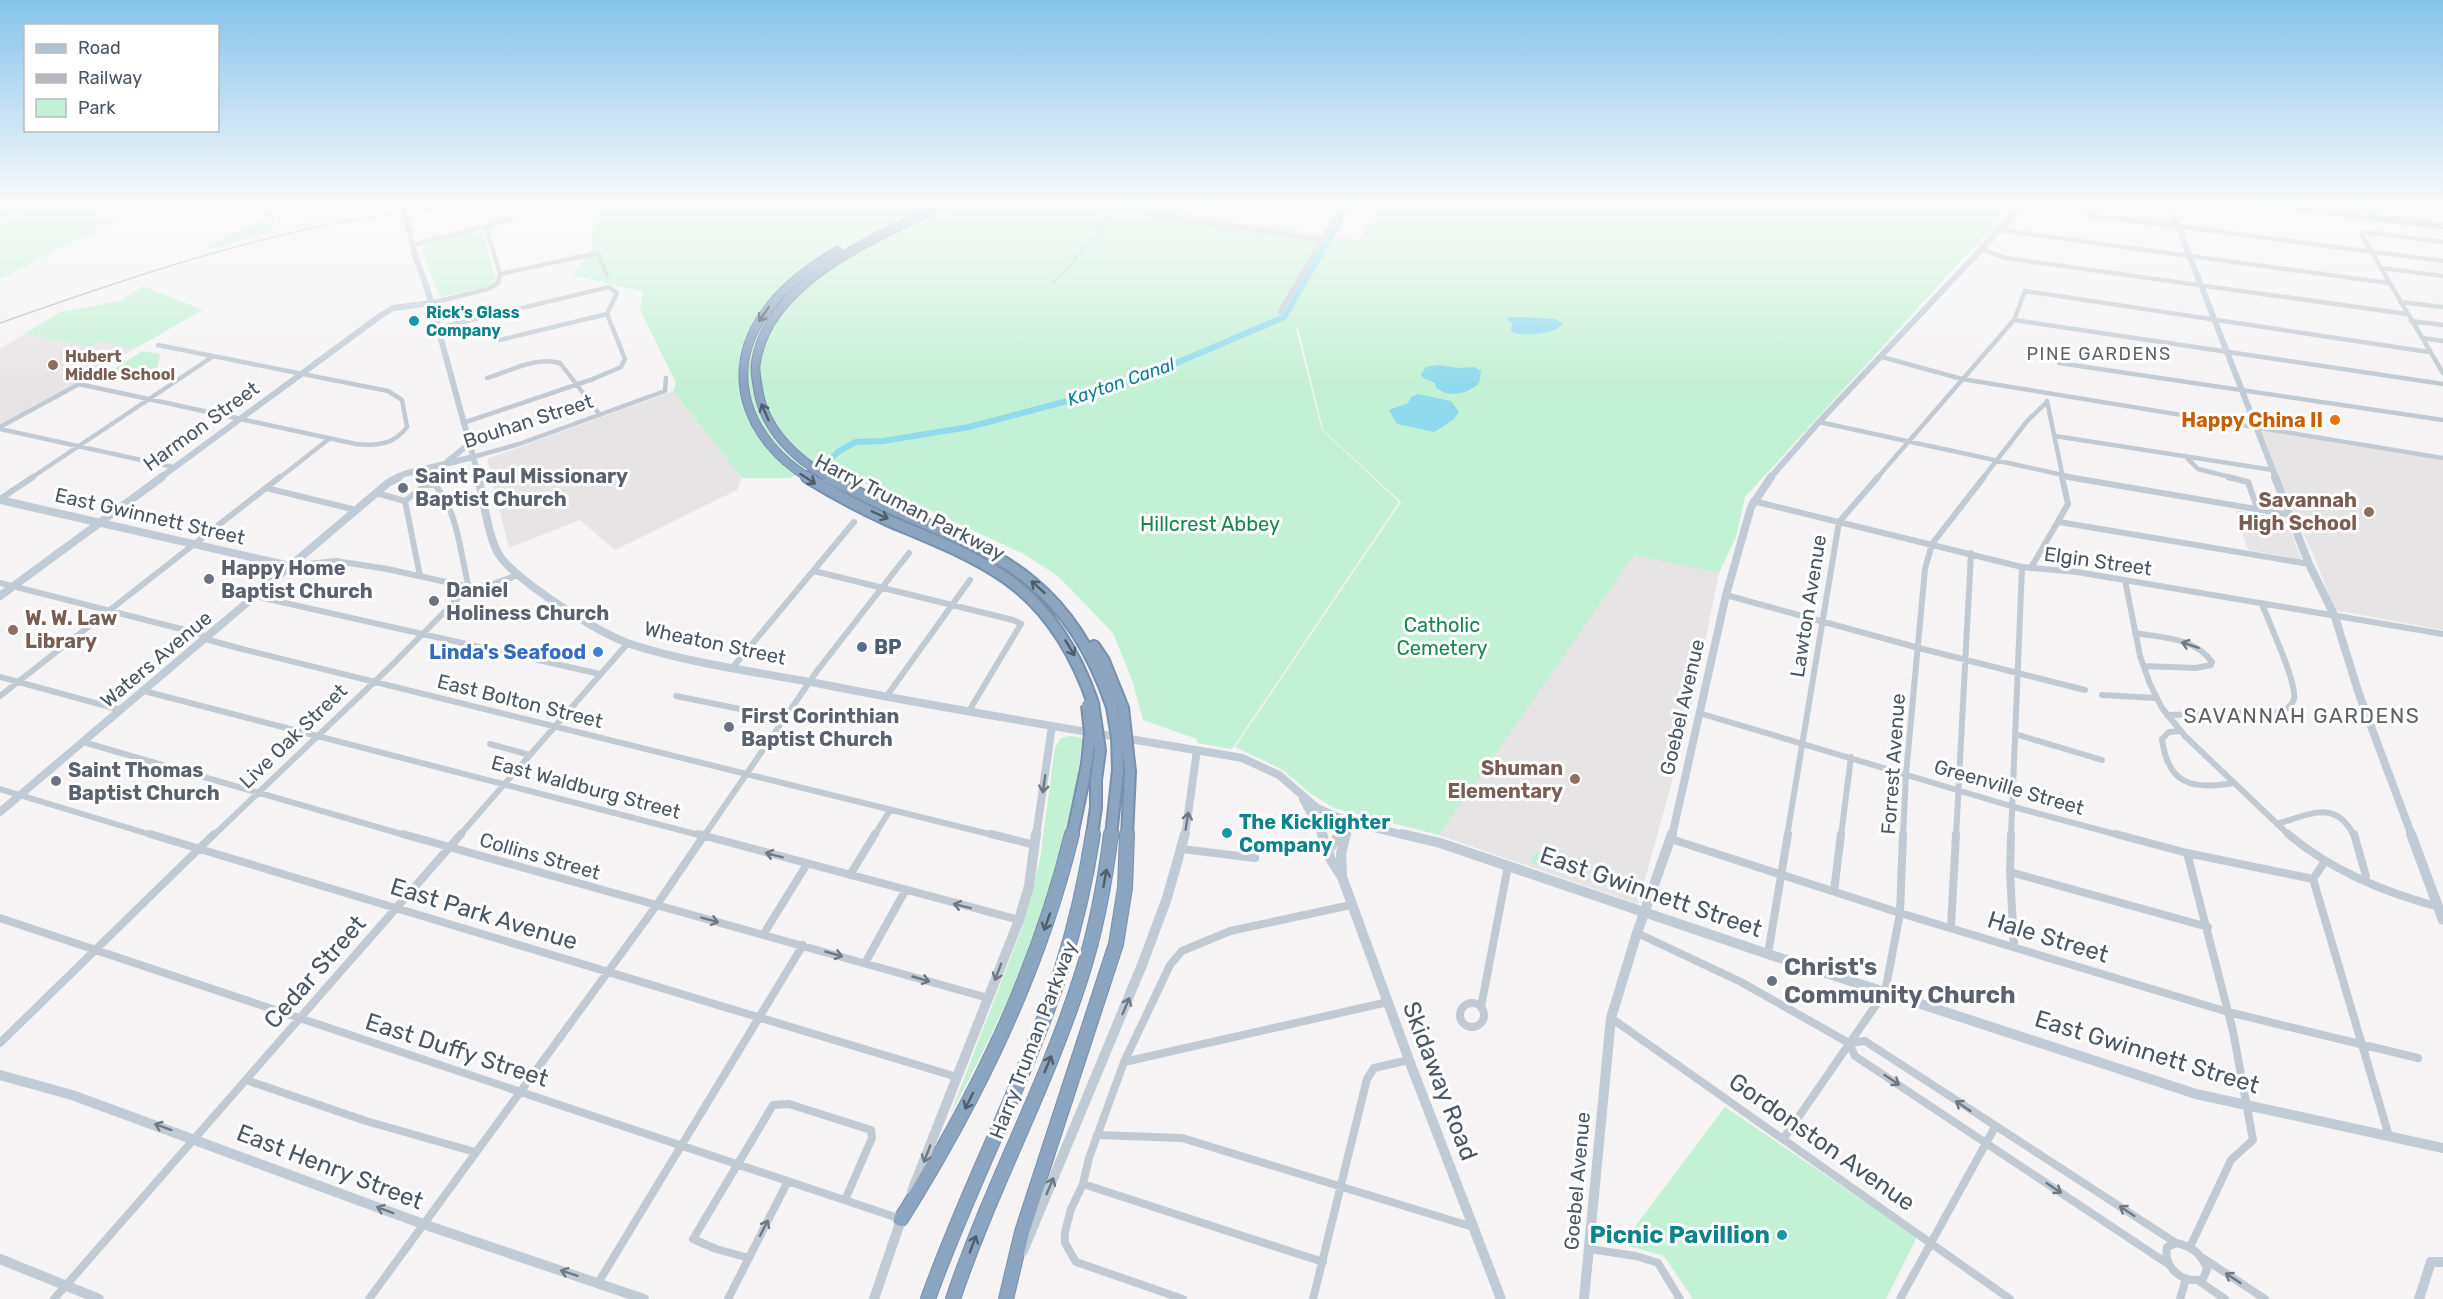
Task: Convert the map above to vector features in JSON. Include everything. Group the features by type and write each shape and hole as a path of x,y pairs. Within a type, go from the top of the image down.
{"highway":[{"name":"Harry Truman Parkway","path":"818,264 774,300 751,335 744,359 742,385 744,398 754,423 781,459 827,491 956,549 1000,574 1023,592 1050,619 1081,669 1100,750 1096,780 1098,792 1085,883 1061,974 1040,1031 952,1235 928,1299"},
{"name":"Harry Truman Parkway","path":"831,264 786,302 764,335 758,358 756,383 767,419 794,453 835,482 986,550 1028,578 1087,637 1104,660 1128,739 1102,894 1081,977 1060,1036 974,1241 953,1299"},
{"path":"901,1219 950,1140 1019,995 1047,923 1069,850 1087,764 1090,702"},
{"path":"1006,1299 1026,1221 1116,944 1125,888 1124,771"}],"main road":[{"name":"Wheaton Street","path":"418,264 438,328 495,547 501,558 518,575 582,620 628,643 658,652 886,696 1242,758 1279,775 1299,794"},
{"name":"Goebel Avenue","path":"1584,1299 1611,1018 1637,933 1671,839 1726,595 1753,501 1763,486 1819,422 1968,264"},
{"path":"2194,264 2309,564 2334,617 2359,693 2443,920"},
{"name":"Harmon Street","path":"0,596 393,308 431,303"},
{"path":"440,465 454,458 469,444"},
{"name":"Bouhan Street","path":"388,483 404,474 472,457"},
{"name":"Waters Avenue","path":"0,812 388,483"},
{"name":"East Gwinnett Street","path":"0,500 290,566"},
{"path":"874,1299 901,1219 1019,920 1029,886 1052,726"},
{"path":"1006,1299 1026,1243 1142,965 1182,849 1197,750"},
{"name":"East Gwinnett Street","path":"1299,794 1317,808 1349,822 1440,843 1768,954 2196,1094 2443,1148"},
{"name":"Skidaway Road","path":"1299,794 1342,877 1409,1060 1501,1299"},
{"path":"1329,849 1349,822"},
{"name":"Skidaway Road","path":"1342,877 1341,853 1349,822"},
{"name":"East Henry Street","path":"0,1075 72,1095 195,1138 423,1224 644,1299"},
{"path":"0,1259 99,1299"}],"street":[{"path":"431,303 494,287 501,278 497,264"},
{"path":"500,273 543,264"},
{"path":"602,264 607,276"},
{"path":"1280,312 1308,264"},
{"path":"2043,264 2407,314"},
{"path":"2247,264 2388,283"},
{"path":"2378,264 2443,374"},
{"path":"2381,268 2443,276"},
{"path":"438,328 609,287 617,293 607,314 624,364 615,371 463,423"},
{"name":"Lawton Avenue","path":"1768,954 1839,522 2014,320 2025,291 2216,318"},
{"path":"2400,302 2443,308"},
{"path":"500,340 607,314"},
{"path":"2216,318 2429,352"},
{"path":"2014,320 2229,354 2443,384"},
{"path":"2411,321 2443,325"},
{"path":"2422,338 2443,341"},
{"path":"0,428 79,384 329,439 374,446 396,439 407,427 402,400 392,393 158,345"},
{"path":"0,500 212,357"},
{"path":"1882,357 1962,379 2443,458"},
{"path":"488,378 540,361 556,361 560,363 600,415"},
{"path":"2059,363 2443,420"},
{"name":"Bouhan Street","path":"472,457 519,444 665,391 666,378"},
{"path":"2031,568 2068,504 2046,403 2047,394"},
{"name":"Forrest Avenue","path":"1784,1138 1885,992 1900,913 1906,774 1919,648 1924,569 1932,544 2028,420 2046,403"},
{"path":"1819,422 2063,476 2291,515"},
{"path":"0,428 173,467"},
{"path":"2055,436 2273,470"},
{"path":"0,696 329,439"},
{"path":"2184,456 2198,469 2248,482 2258,510"},
{"path":"405,501 425,485 435,484 443,491 455,528 467,587 490,585 518,575"},
{"path":"266,488 356,510"},
{"path":"376,493 405,501"},
{"path":"405,501 420,576"},
{"name":"Elgin Street","path":"1753,501 2022,567 2125,580 2443,634"},
{"path":"733,667 854,522"},
{"path":"2059,522 2309,564"},
{"path":"369,1299 656,906 810,681 880,587 909,553"},
{"path":"1951,927 1971,553"},
{"name":"East Gwinnett Street","path":"290,566 336,561 467,587"},
{"path":"2014,946 2010,872 2014,807 2016,673 2022,567"},
{"path":"814,571 1021,624 969,711"},
{"path":"886,696 970,580"},
{"path":"2125,580 2135,633 2156,699 2181,731 2277,824 2325,861 2382,889 2440,907"},
{"name":"East Bolton Street","path":"0,583 201,634 205,639 374,682 1035,845"},
{"name":"Live Oak Street","path":"0,1043 98,950 256,793 424,635 467,587"},
{"path":"1726,595 1919,648 2085,690"},
{"path":"254,596 600,674"},
{"path":"2167,715 2280,712 2292,704 2296,694 2262,604"},
{"path":"2135,633 2191,644 2206,652 2212,662 2211,665 2196,668 2144,666"},
{"name":"Cedar Street","path":"54,1299 628,643"},
{"path":"0,677 121,710"},
{"name":"East Waldburg Street","path":"144,690 506,783 1019,920"},
{"path":"2102,695 2156,699"},
{"path":"676,696 784,718"},
{"name":"Greenville Street","path":"1699,713 2014,807 2187,853 2313,879"},
{"path":"2181,731 2169,732 2162,739 2168,768 2174,774 2202,785 2234,783"},
{"path":"2015,734 2102,760"},
{"name":"Collins Street","path":"83,742 256,793 988,998"},
{"path":"490,744 530,755"},
{"path":"1834,891 1851,757"},
{"name":"East Park Avenue","path":"0,789 957,1077"},
{"path":"850,876 890,810"},
{"path":"2277,824 2323,811 2330,811 2345,818 2350,825 2366,876 2364,880"},
{"name":"Hale Street","path":"1671,839 1900,913 2228,1012 2418,1058"},
{"path":"1182,849 1255,858"},
{"path":"2187,853 2208,927 2228,1012 2253,1140 2231,1160 2190,1247"},
{"path":"2325,861 2313,879 2389,1136"},
{"path":"763,935 807,864"},
{"path":"1480,1006 1508,866"},
{"path":"2010,872 2208,927"},
{"path":"865,963 905,891"},
{"path":"1183,1299 1076,1262 1065,1243 1065,1232 1071,1209 1083,1184 1097,1135 1124,1062 1170,965 1182,951 1230,931 1351,904"},
{"name":"East Duffy Street","path":"0,918 901,1219"},
{"path":"1637,933 1741,982 1849,1042 1866,1041 2176,1243 2190,1247 2201,1257 2265,1299"},
{"path":"598,1283 803,945"},
{"path":"1124,1062 1388,1002"},
{"name":"Gordonston Avenue","path":"1611,1018 2010,1299"},
{"path":"1849,1042 1855,1056 2168,1264 2186,1279 2199,1281 2225,1299"},
{"path":"1313,1299 1367,1078 1374,1068 1409,1060"},
{"path":"246,1080 366,1121 475,1152"},
{"path":"749,1258 716,1249 693,1239 773,1105 789,1104 871,1130 872,1138 845,1200"},
{"path":"1900,1299 1995,1127"},
{"path":"1097,1135 1182,1138 1473,1227"},
{"path":"728,1299 788,1181"},
{"path":"1083,1184 1323,1262"},
{"path":"2168,1264 2165,1257 2167,1247 2176,1243"},
{"path":"1589,1250 1636,1256 1658,1263 1680,1299"},
{"path":"2199,1281 2206,1275 2201,1257"},
{"path":"2420,1299 2428,1266 2432,1262 2440,1261"},
{"path":"2180,1299 2186,1279"}],"shaded area":[{"name":"Hubert Middle School","path":"199,311 0,425 0,349 61,312"},
{"path":"673,391 742,478 737,490 615,550 580,520 509,548 487,459"},
{"name":"Savannah High School","path":"2257,429 2443,459 2443,630 2334,610 2318,566"},
{"path":"2235,510 2286,519 2301,559 2248,550"},
{"name":"Shuman Elementary","path":"1634,554 1719,573 1688,724 1638,904 1439,835"}],"green space":[{"path":"0,264 31,264 0,279"},
{"path":"427,264 492,264 496,280 486,287 440,297"},
{"path":"581,264 1958,264 1745,497 1736,537 1719,573 1634,555 1439,835 1334,808 1310,793 1283,770 1235,747 1401,502 1323,430 1298,328 1296,329 1322,430 1399,502 1232,749 1197,743 1197,739 1143,720 1132,680 1113,633 1059,577 1024,554 886,490 846,477 819,461 790,478 742,478 673,391 676,383 640,310 643,292 573,275"},
{"path":"143,286 203,310 134,349 100,341 91,346 24,334 60,312 120,301"},
{"path":"142,351 160,354 158,367 129,377 110,372"},
{"path":"1071,736 1082,738 1076,788 1066,837 1052,886 1036,933 1016,980 950,1115 1022,928 1040,860 1055,747 1061,738"},
{"path":"1537,852 1556,854 1566,863 1564,868 1557,870 1533,864 1531,858"},
{"path":"1725,1107 1917,1237 1886,1299 1693,1299 1664,1256 1622,1244"}],"water":[{"path":"1511,317 1555,319 1563,324 1546,332 1522,334 1511,331 1512,324 1507,319"},
{"path":"1438,365 1458,368 1475,367 1481,371 1479,382 1462,393 1451,394 1440,391 1436,388 1435,383 1423,378 1421,374 1426,367"},
{"path":"1418,394 1451,401 1459,412 1453,420 1434,432 1397,424 1389,410 1408,403 1411,397"}],"waterway":[{"path":"1052,283 1072,264"},
{"name":"Kayton Canal","path":"827,463 839,451 856,442 883,441 969,427 1094,394 1146,376 1284,317 1315,264"}],"railway":[{"path":"0,323 178,264"}],"place":[{"name":"Rick's Glass Company","path":"414,321"},
{"name":"Hubert Middle School","path":"53,365"},
{"name":"Happy China II","path":"2335,420"},
{"name":"Saint Paul Missionary Baptist Church","path":"403,488"},
{"name":"Savannah High School","path":"2369,512"},
{"name":"Happy Home Baptist Church","path":"209,579"},
{"name":"Daniel Holiness Church","path":"434,601"},
{"name":"W. W. Law Library","path":"13,630"},
{"name":"BP","path":"862,647"},
{"name":"Linda's Seafood","path":"598,652"},
{"name":"First Corinthian Baptist Church","path":"729,727"},
{"name":"Shuman Elementary","path":"1575,779"},
{"name":"Saint Thomas Baptist Church","path":"56,781"},
{"name":"The Kicklighter Company","path":"1227,833"},
{"name":"Christ's Community Church","path":"1772,981"},
{"name":"Picnic Pavillion","path":"1782,1235"}],"district":[{"name":"PINE GARDENS","path":"2099,354"},
{"name":"SAVANNAH GARDENS","path":"2302,715"}],"park label":[{"name":"Hillcrest Abbey","path":"1210,524"},
{"name":"Catholic Cemetery","path":"1442,636"}]}
